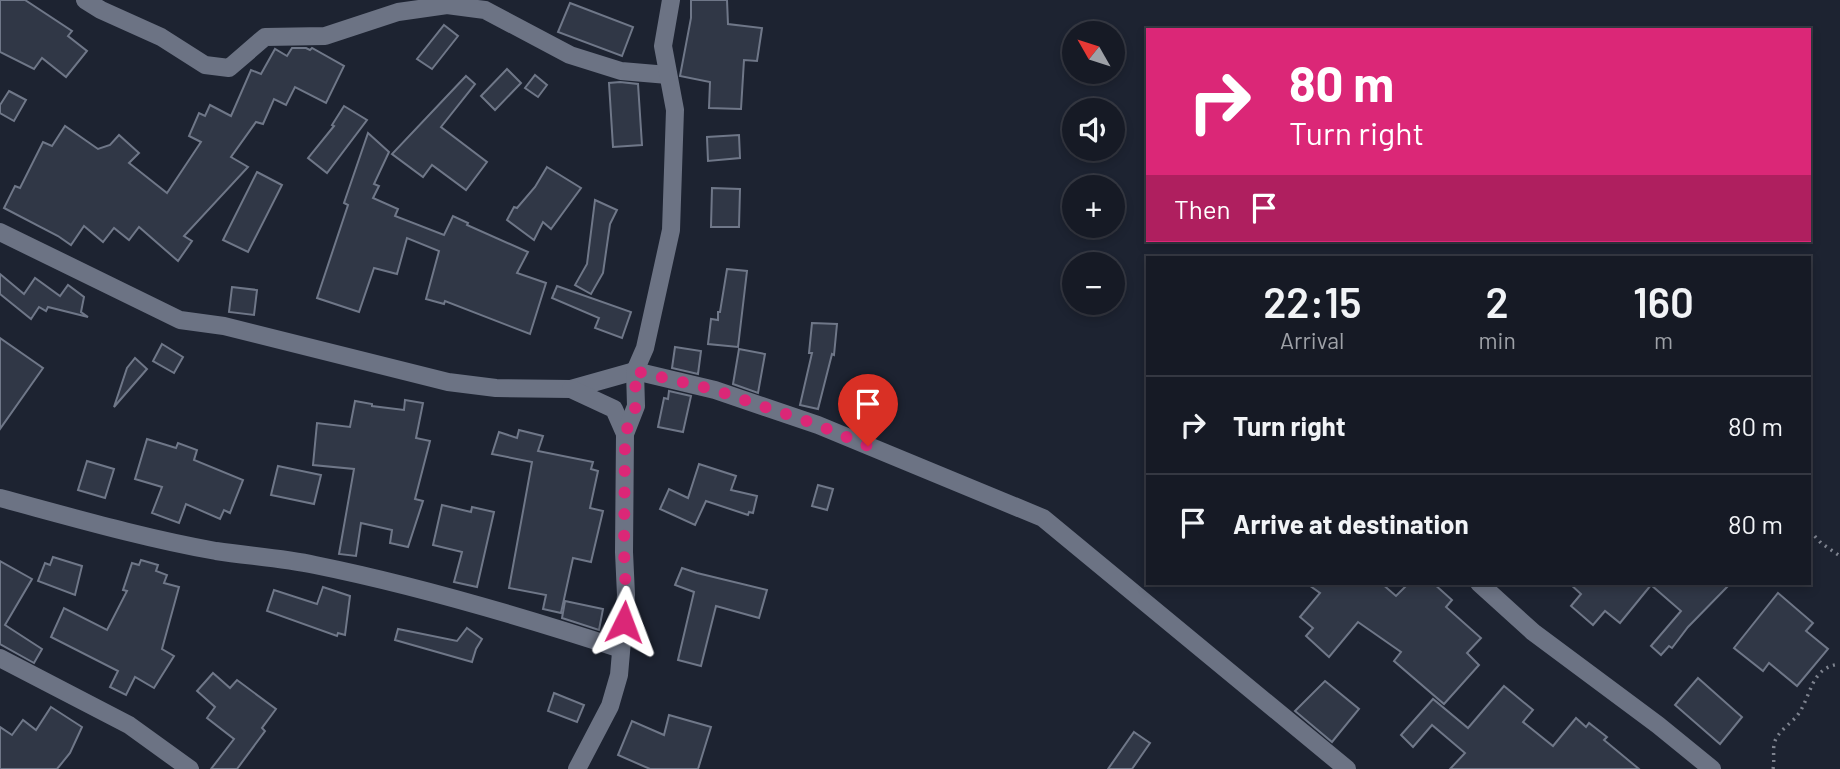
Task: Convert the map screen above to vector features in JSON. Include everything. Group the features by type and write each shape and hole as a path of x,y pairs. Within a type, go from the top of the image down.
{"street":[{"path":"85,0 161,37 205,65 229,68 265,37 325,36 398,12 447,5 485,10 569,55 621,71 668,75"},
{"path":"577,769 610,706 619,675 626,595 625,434 636,406 635,371 645,348 671,230 674,110 663,46 671,0"},
{"path":"0,232 180,320 223,326 448,382 496,388 571,388 635,371 715,390 818,425 1043,518 1347,769"},
{"path":"571,388 614,409 625,434"},
{"path":"0,498 108,527 215,551 312,564 415,587 517,615 621,649"},
{"path":"1481,585 1533,632 1658,725 1712,769"},
{"path":"0,658 129,725 190,769"}],"path":[{"path":"1811,532 1840,556"},
{"path":"1773,769 1775,741 1799,714 1809,696 1812,682 1829,665 1840,664"}],"building":[{"path":"0,0 25,0 72,31 68,36 87,51 66,77 42,58 34,69 0,52"},
{"path":"691,0 727,0 728,24 762,28 757,61 744,60 741,109 709,108 710,82 680,76 691,18"},
{"path":"570,3 633,27 622,56 558,32"},
{"path":"444,25 458,36 432,69 417,59"},
{"path":"292,48 312,48 344,66 326,103 295,87 286,105 274,99 263,124 256,122 231,157 248,167 184,236 192,241 178,261 139,227 129,240 114,228 103,242 84,226 71,245 4,208 15,186 20,188 43,142 52,146 65,126 98,149 110,145 119,135 139,153 129,163 167,193 201,142 189,136 199,113 205,116 210,105 231,116 251,70 261,74 275,49 287,56"},
{"path":"507,69 521,83 495,110 481,96"},
{"path":"535,75 547,85 538,97 525,88"},
{"path":"466,76 475,84 441,127 487,162 466,190 432,165 423,177 392,154"},
{"path":"609,83 638,84 642,145 613,147"},
{"path":"9,91 26,100 14,121 0,113 0,105"},
{"path":"344,106 367,120 327,173 308,158 334,126 332,125"},
{"path":"368,133 389,152 374,184 379,186 373,198 398,209 395,216 444,235 453,216 528,252 517,273 546,283 530,334 445,301 444,304 426,299 439,251 407,238 397,274 374,268 359,312 317,298 348,205 344,203"},
{"path":"739,135 740,158 708,161 707,137"},
{"path":"547,167 581,188 551,229 543,222 534,240 507,220 514,207 517,208 535,187"},
{"path":"257,172 282,185 248,252 223,240"},
{"path":"712,188 740,189 739,227 711,227"},
{"path":"595,200 617,210 610,224 603,273 591,294 575,285 587,264"},
{"path":"727,269 747,271 738,347 708,344 711,319 718,320"},
{"path":"0,274 24,294 35,278 60,296 68,285 84,297 81,312 88,317 48,307 46,311 39,307 31,319 0,294"},
{"path":"557,286 631,312 622,338 595,328 599,318 552,298"},
{"path":"232,287 257,290 254,315 229,312"},
{"path":"812,323 837,324 834,355 832,354 818,409 800,405 812,353 809,353"},
{"path":"0,338 43,368 0,429"},
{"path":"162,344 183,357 174,373 153,361"},
{"path":"675,347 701,351 698,374 672,368"},
{"path":"739,349 765,354 758,393 733,384"},
{"path":"135,358 147,369 114,407 127,368"},
{"path":"669,391 691,396 683,432 658,427 664,398 668,399"},
{"path":"405,400 423,403 416,438 430,441 415,499 423,501 408,547 390,543 392,530 361,523 356,556 339,554 354,469 313,465 317,423 350,427 355,401 404,410"},
{"path":"519,430 543,436 538,451 593,462 591,469 598,471 590,508 603,511 591,562 573,558 561,613 543,609 546,595 509,588 532,462 492,454 499,432 517,438"},
{"path":"147,439 176,448 178,443 197,450 194,460 243,480 230,513 224,510 220,519 186,504 179,523 152,513 162,487 135,479"},
{"path":"87,461 114,469 105,498 78,490"},
{"path":"699,464 736,476 731,490 757,496 753,513 749,512 748,515 706,501 695,525 660,509 669,489 688,498"},
{"path":"278,466 321,475 314,504 271,495"},
{"path":"818,485 833,489 827,510 812,506"},
{"path":"442,505 471,512 472,507 494,512 477,587 454,582 462,552 433,545"},
{"path":"53,557 82,566 75,595 38,581 45,563 50,565"},
{"path":"141,560 158,565 156,571 167,575 164,583 179,587 162,649 174,656 154,688 135,677 126,695 110,687 118,671 51,637 64,608 107,630 127,591 123,590 132,563 139,565"},
{"path":"0,561 32,579 5,625 42,649 34,663 0,644"},
{"path":"682,568 767,590 759,618 716,606 701,666 678,660 694,592 675,585"},
{"path":"1309,585 1383,585 1396,596 1407,585 1435,585 1452,600 1446,607 1481,638 1467,653 1479,665 1444,704 1394,661 1401,652 1358,622 1329,657 1306,636 1313,628 1300,617 1320,593"},
{"path":"1571,585 1651,585 1620,623 1605,611 1593,625 1571,606 1581,594"},
{"path":"1651,585 1729,585 1688,627 1672,648 1669,646 1661,655 1651,646 1681,611"},
{"path":"323,587 350,596 345,635 338,633 337,636 267,611 274,590 317,604"},
{"path":"1778,593 1813,623 1806,631 1828,649 1797,686 1769,663 1763,671 1734,648"},
{"path":"565,601 603,609 599,630 562,618"},
{"path":"467,628 482,639 472,662 395,640 398,629 457,641"},
{"path":"213,673 230,688 237,680 276,709 262,728 265,731 237,769 211,769 234,739 207,718 215,707 197,691"},
{"path":"1698,678 1742,717 1720,744 1675,705"},
{"path":"1325,681 1359,709 1332,742 1295,711"},
{"path":"1504,686 1533,710 1523,722 1553,746 1576,718 1586,727 1589,723 1607,737 1604,740 1639,769 1450,769 1465,753 1432,725 1413,747 1401,735 1433,699 1468,728"},
{"path":"554,693 584,705 577,722 548,711"},
{"path":"51,707 82,727 70,753 57,769 0,769 0,727 12,735 23,720 36,730"},
{"path":"669,715 711,727 698,769 650,769 618,755 632,721 664,735"},
{"path":"1134,732 1150,743 1132,769 1108,769"}],"route":[{"path":"624,622 625,434 636,406 635,371 715,390 818,425 868,446"}]}
